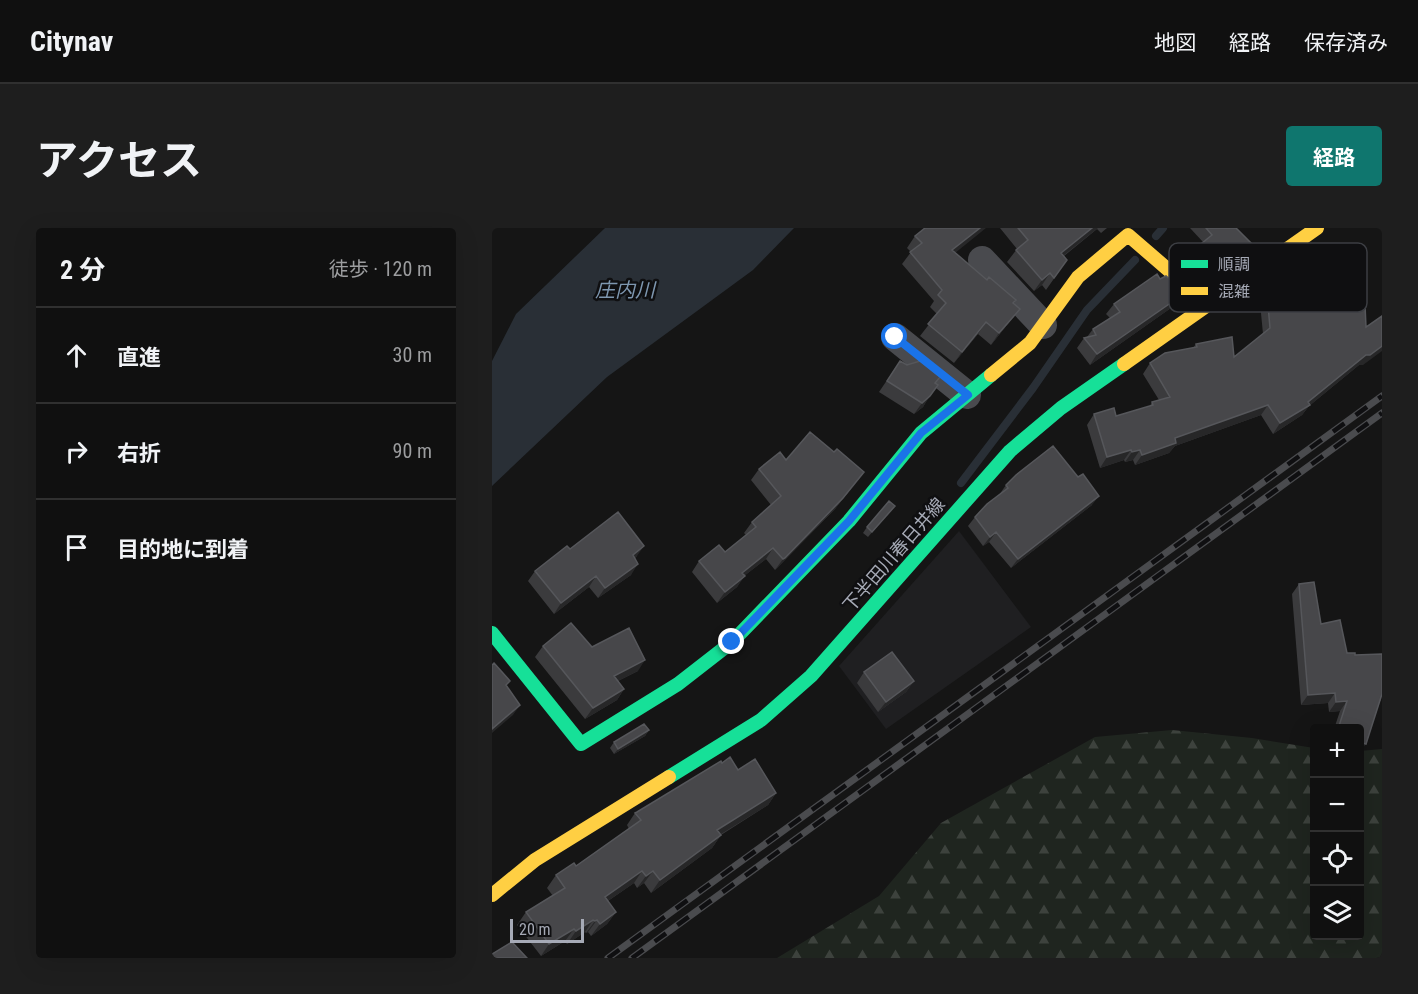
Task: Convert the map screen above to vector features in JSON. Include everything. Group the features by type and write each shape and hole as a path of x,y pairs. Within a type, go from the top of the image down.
{"main road":[{"name":"下半田川春日井線","path":"1296,243 1317,228"},
{"path":"492,633 581,744 678,684 732,642 849,521 921,433 1030,343 1078,278 1128,234 1169,270"},
{"name":"下半田川春日井線","path":"492,895 535,860 761,720 812,676 1010,451 1061,408 1199,312"}],"street":[{"path":"982,260 1043,325"},
{"path":"895,337 968,395"}],"shaded area":[{"path":"959,531 1031,627 886,729 839,666"}],"green space":[{"path":"1172,730 1252,738 1310,747 1310,940 1364,940 1364,751 1382,749 1382,958 777,958 879,896 941,823 1095,737"}],"water":[{"name":"庄内川","path":"605,228 794,228 753,270 607,377 492,486 492,361 516,314"}],"building":[{"path":"925,228 980,228 952,250 987,280 989,277 1016,300 1013,303 1020,309 999,333 986,322 962,352 928,324 946,303 938,295 942,290 910,252 922,243 915,236"},
{"path":"1018,228 1092,228 1061,253 1067,260 1054,278 1050,273 1042,280 1016,250 1028,240"},
{"path":"1206,228 1236,228 1251,243 1202,243 1212,235"},
{"path":"1157,274 1160,279 1166,276 1169,279 1169,304 1097,354 1084,338 1096,335 1093,329 1120,312 1114,304"},
{"path":"1269,312 1365,312 1366,327 1382,316 1382,346 1370,355 1366,355 1308,402 1310,405 1280,423 1268,405 1175,438 1176,443 1142,455 1140,450 1132,452 1131,450 1107,457 1094,414 1114,408 1116,416 1153,405 1152,402 1170,397 1150,363 1165,353 1232,337 1234,357 1270,328"},
{"path":"900,361 907,365 920,361 940,377 935,383 938,385 922,403 887,381"},
{"path":"810,432 834,452 837,449 864,472 843,498 785,558 783,559 773,548 742,573 745,576 725,592 699,561 719,545 725,552 756,527 752,522 781,496 759,469 780,452 786,460"},
{"path":"1053,446 1078,477 1083,474 1099,496 1018,559 996,532 990,537 975,517 987,504 1008,488 1006,485 1016,475"},
{"path":"889,501 895,506 872,532 867,527"},
{"path":"618,512 644,546 633,555 638,564 605,588 596,576 561,603 535,571 567,546 570,549"},
{"path":"1314,582 1321,624 1340,620 1347,653 1382,654 1382,694 1366,744 1364,743 1364,724 1340,724 1347,701 1336,702 1335,693 1308,695 1299,584"},
{"path":"571,623 592,647 629,628 645,660 614,676 624,689 593,708 543,646"},
{"path":"892,652 914,681 886,702 864,672"},
{"path":"494,663 510,681 506,685 520,705 492,729 492,665"},
{"path":"644,724 649,730 618,749 614,742"},
{"path":"730,757 738,770 755,759 776,793 717,830 721,835 660,880 653,871 646,876 642,871 605,897 616,912 600,924 597,920 593,920 549,944 526,912 565,888 556,875 574,863 576,866 641,820 635,813"},
{"path":"512,942 527,958 492,958 492,954"}],"waterway":[{"path":"1156,236 1163,228"},
{"path":"961,483 1033,388 1087,310 1135,260"}],"railway":[{"path":"608,958 1382,396"},
{"path":"632,958 1382,413"}],"traffic: fast":[{"path":"669,777 761,720 811,676 1010,451 1061,408 1124,364"},
{"path":"492,633 581,744 678,684 732,642 849,521 921,433 991,375"}],"traffic: slow":[{"path":"1296,243 1317,228"},
{"path":"991,375 1030,343 1078,277 1128,235 1169,270"},
{"path":"1124,364 1198,312"},
{"path":"492,895 535,860 669,777"}],"route":[{"path":"732,642 849,521 921,433 968,395 895,337"}]}
